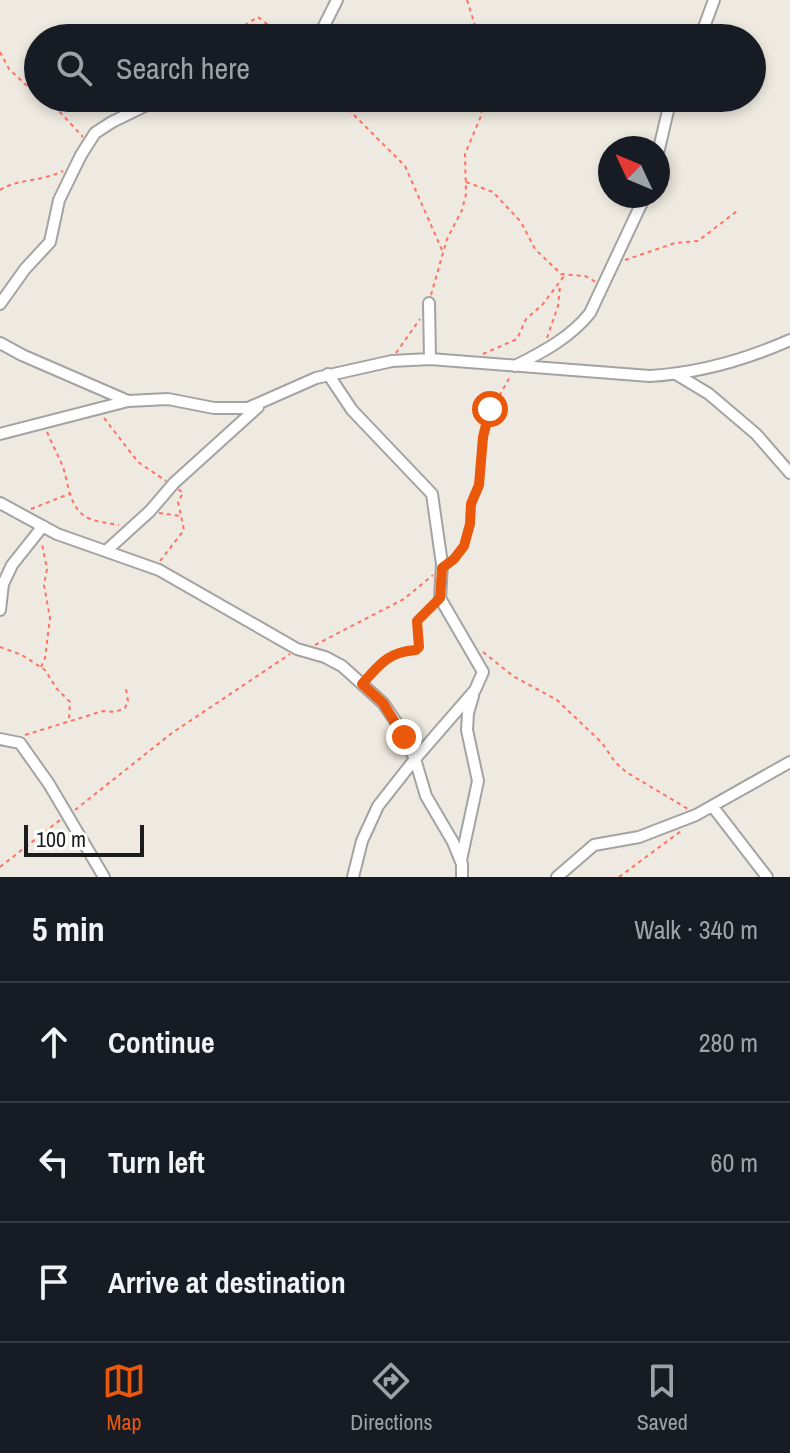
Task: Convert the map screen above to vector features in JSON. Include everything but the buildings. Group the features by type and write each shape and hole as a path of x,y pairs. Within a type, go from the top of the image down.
{"street":[{"path":"325,24 337,0"},
{"path":"705,24 714,0"},
{"path":"0,304 25,269 50,242 59,200 90,140 103,126 132,112"},
{"path":"662,136 668,112"},
{"path":"514,367 540,353 586,319 596,305 639,208"},
{"path":"429,303 430,359"},
{"path":"0,434 128,401 168,399 232,410 260,405 328,374 392,361 430,359 650,376 738,362 790,340"},
{"path":"0,343 128,401"},
{"path":"328,374 352,410 431,492 442,568 440,598 483,672 468,713 467,730 478,781 460,862"},
{"path":"676,374 709,394 746,425 790,473"},
{"path":"106,551 150,511 172,485 260,405"},
{"path":"0,503 22,514 40,529 154,568 301,650 337,662 391,714 415,759 423,791 453,842 462,877"},
{"path":"0,610 4,580 15,560 40,529"},
{"path":"353,877 362,841 375,811 475,690"},
{"path":"0,739 20,743 49,784 104,877"},
{"path":"557,877 594,845 639,837 692,816 790,762"},
{"path":"713,807 767,877"}],"path":[{"path":"467,0 475,24"},
{"path":"247,24 258,17 267,24"},
{"path":"0,52 9,69 24,83"},
{"path":"60,112 81,136 90,140"},
{"path":"351,112 405,166 443,251"},
{"path":"392,361 429,303 443,251 462,210 465,154 481,112"},
{"path":"0,190 11,184 40,180 64,170"},
{"path":"465,182 493,192 521,222 535,249 561,274 585,276 604,286"},
{"path":"613,265 675,243 698,241 737,211"},
{"path":"468,363 518,337 526,319 543,304 565,275"},
{"path":"540,353 552,328 560,283"},
{"path":"0,867 172,733 301,650 404,599 454,559 464,546 470,524 471,504 479,485 488,416 495,400 511,379 514,367"},
{"path":"96,409 138,462 183,493 178,502 184,530 154,568"},
{"path":"43,423 64,470 70,494 83,515 131,529"},
{"path":"22,514 70,494"},
{"path":"150,511 182,517"},
{"path":"40,529 47,569 44,585 50,618 41,667"},
{"path":"362,684 393,654 419,648 417,621 440,598"},
{"path":"0,647 41,667 70,702 69,722"},
{"path":"480,649 513,676 557,700 602,743 626,772 692,816 679,833 619,877"},
{"path":"13,740 103,711 115,712 125,708 128,701 126,689"}],"route":[{"path":"404,737 383,703 362,684 393,654 419,647 417,621 440,598 442,568 464,546 471,504 479,485 483,437 490,409"}]}
